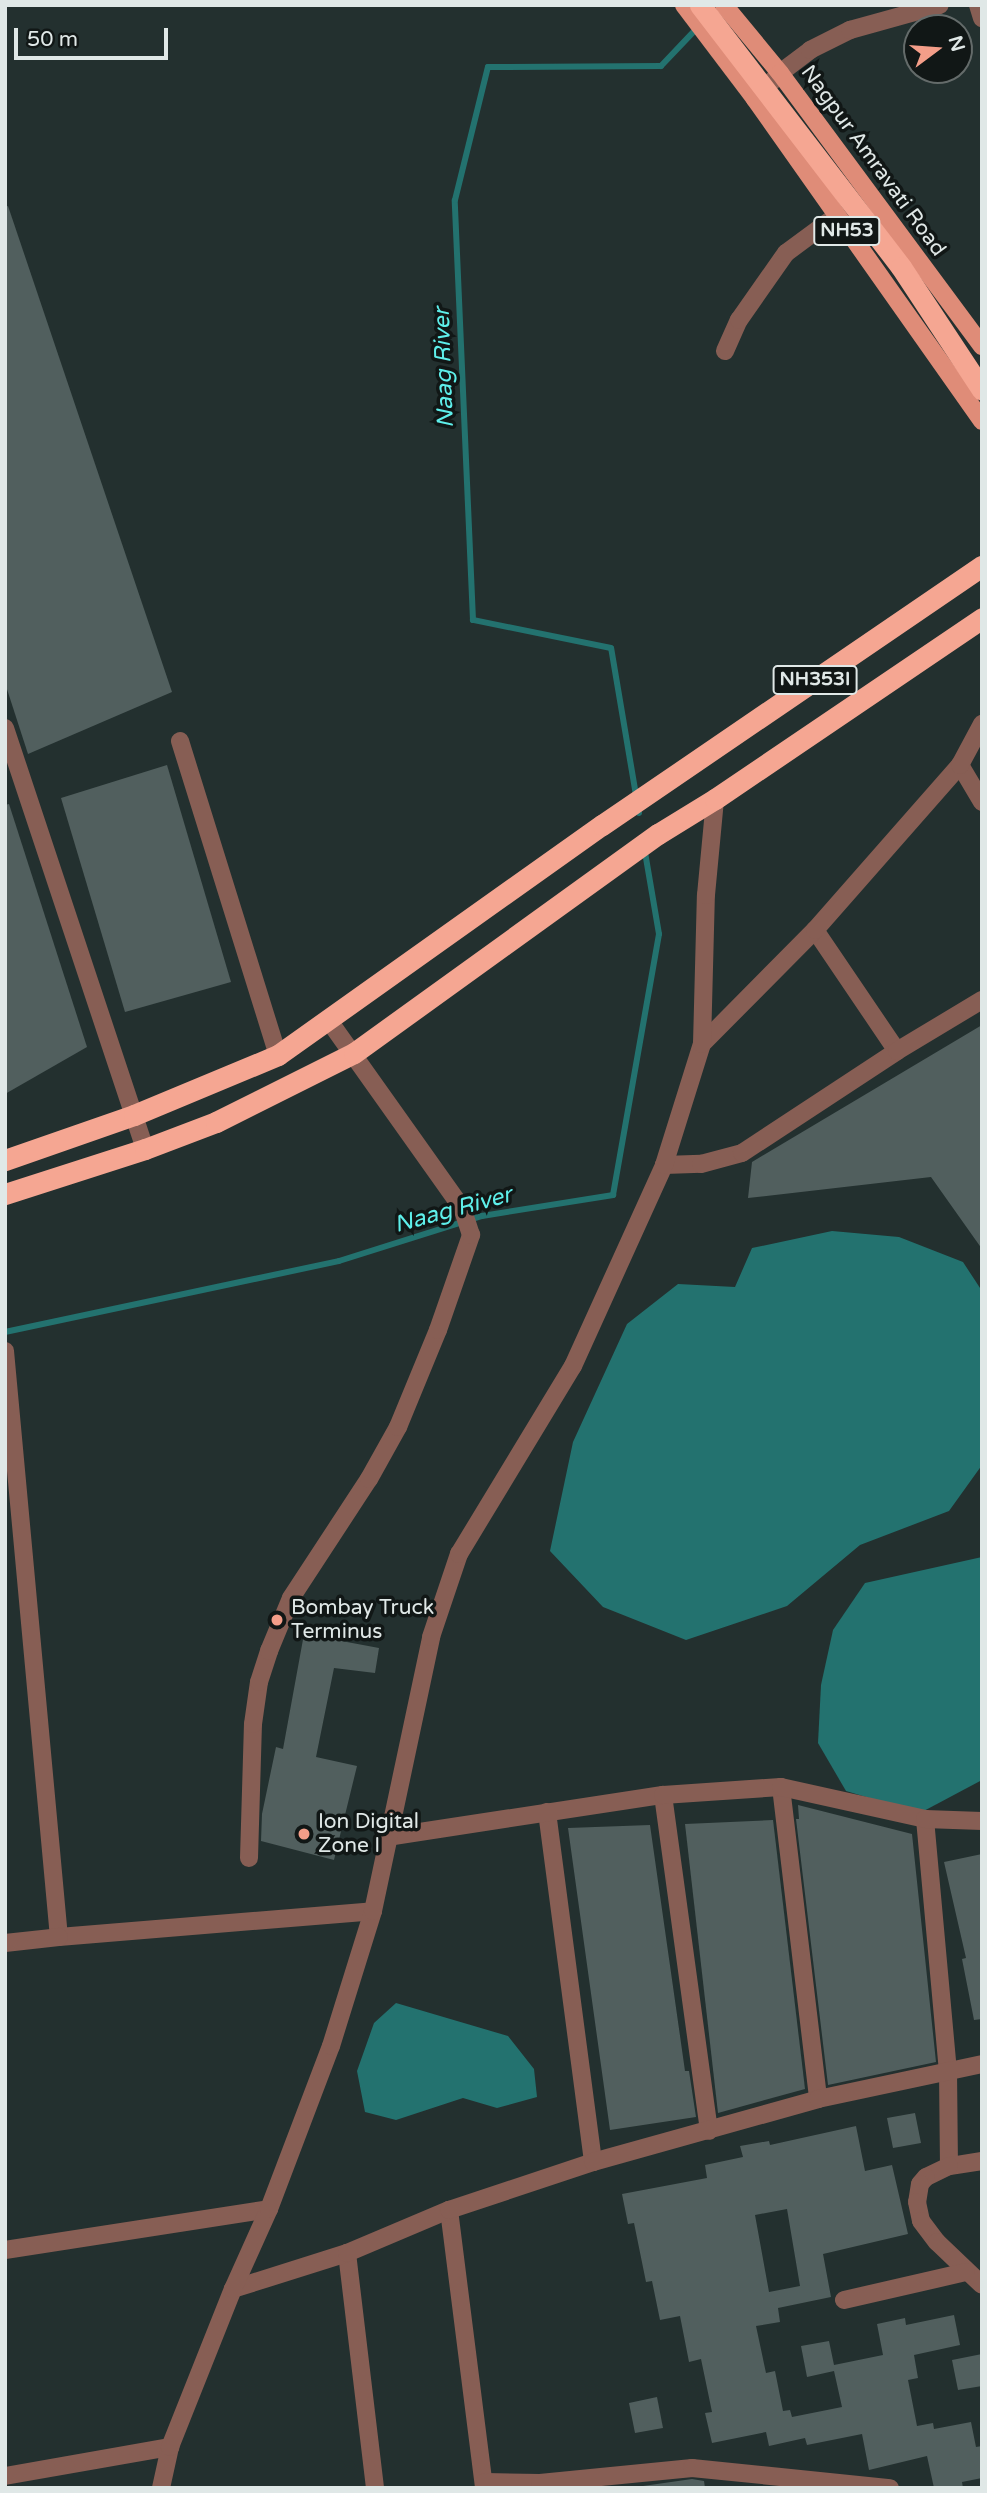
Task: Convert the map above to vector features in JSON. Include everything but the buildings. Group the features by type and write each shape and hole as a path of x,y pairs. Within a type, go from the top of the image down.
{"highway":[{"path":"690,6 901,267 982,390"},
{"name":"NH353I","path":"329,1021 649,793 982,566"},
{"name":"NH353I","path":"354,1054 658,834 715,799 982,618"},
{"path":"5,1160 134,1115 278,1055 329,1021"},
{"path":"5,1194 145,1149 216,1122 354,1054"}],"main road":[{"name":"NH53","path":"690,6 712,42 982,421"},
{"name":"Nagpur Amravati Road","path":"729,11 780,73 982,346"}],"street":[{"path":"755,99 780,73 810,50 850,30 940,5"},
{"path":"978,5 982,18"},
{"path":"725,351 739,320 786,253 836,216"},
{"path":"702,1044 815,930 960,765 982,724"},
{"path":"5,728 145,1149"},
{"path":"180,741 278,1055"},
{"path":"960,765 982,802"},
{"path":"161,2488 170,2447 233,2289 269,2209 331,2046 373,1911 431,1637 459,1554 573,1366 664,1165 702,1044 706,895 715,799"},
{"path":"815,930 897,1051"},
{"path":"664,1165 701,1164 742,1153 897,1051 982,1000"},
{"path":"249,1858 253,1822 253,1724 259,1682 269,1651 291,1598 369,1479 398,1427 438,1329 468,1221 329,1021"},
{"path":"5,1351 59,1937"},
{"path":"387,1837 663,1795 781,1787 925,1819 982,1821"},
{"path":"781,1787 818,2099"},
{"path":"663,1795 709,2131"},
{"path":"547,1812 593,2162"},
{"path":"925,1819 948,2071 949,2166"},
{"path":"5,1943 373,1911"},
{"path":"233,2289 347,2253 449,2210 593,2162 818,2099 982,2064"},
{"path":"982,2161 949,2166 926,2177 920,2184 918,2202 922,2221 937,2242 982,2285"},
{"path":"5,2250 269,2209"},
{"path":"449,2210 485,2485 540,2485 692,2468 890,2488"},
{"path":"347,2253 375,2488"},
{"path":"844,2300 966,2272"},
{"path":"5,2476 170,2447"}],"water":[{"path":"832,1231 899,1237 963,1262 982,1291 982,1465 949,1511 860,1545 787,1606 686,1640 603,1607 550,1551 573,1442 627,1324 678,1284 735,1287 752,1248"},
{"path":"982,1557 982,1780 920,1813 846,1791 818,1743 821,1685 833,1630 865,1583"},
{"path":"396,2003 508,2036 534,2069 537,2097 497,2108 463,2098 396,2120 365,2112 357,2071 374,2023"}],"waterway":[{"name":"Naag River","path":"639,813 611,648 473,620 455,200 488,67 661,66 698,27"},
{"name":"Naag River","path":"5,1332 339,1261 482,1216 613,1195 659,934 645,852"}],"place":[{"name":"Bombay Truck Terminus","path":"277,1620"},
{"name":"Ion Digital Zone I","path":"304,1834"}]}
